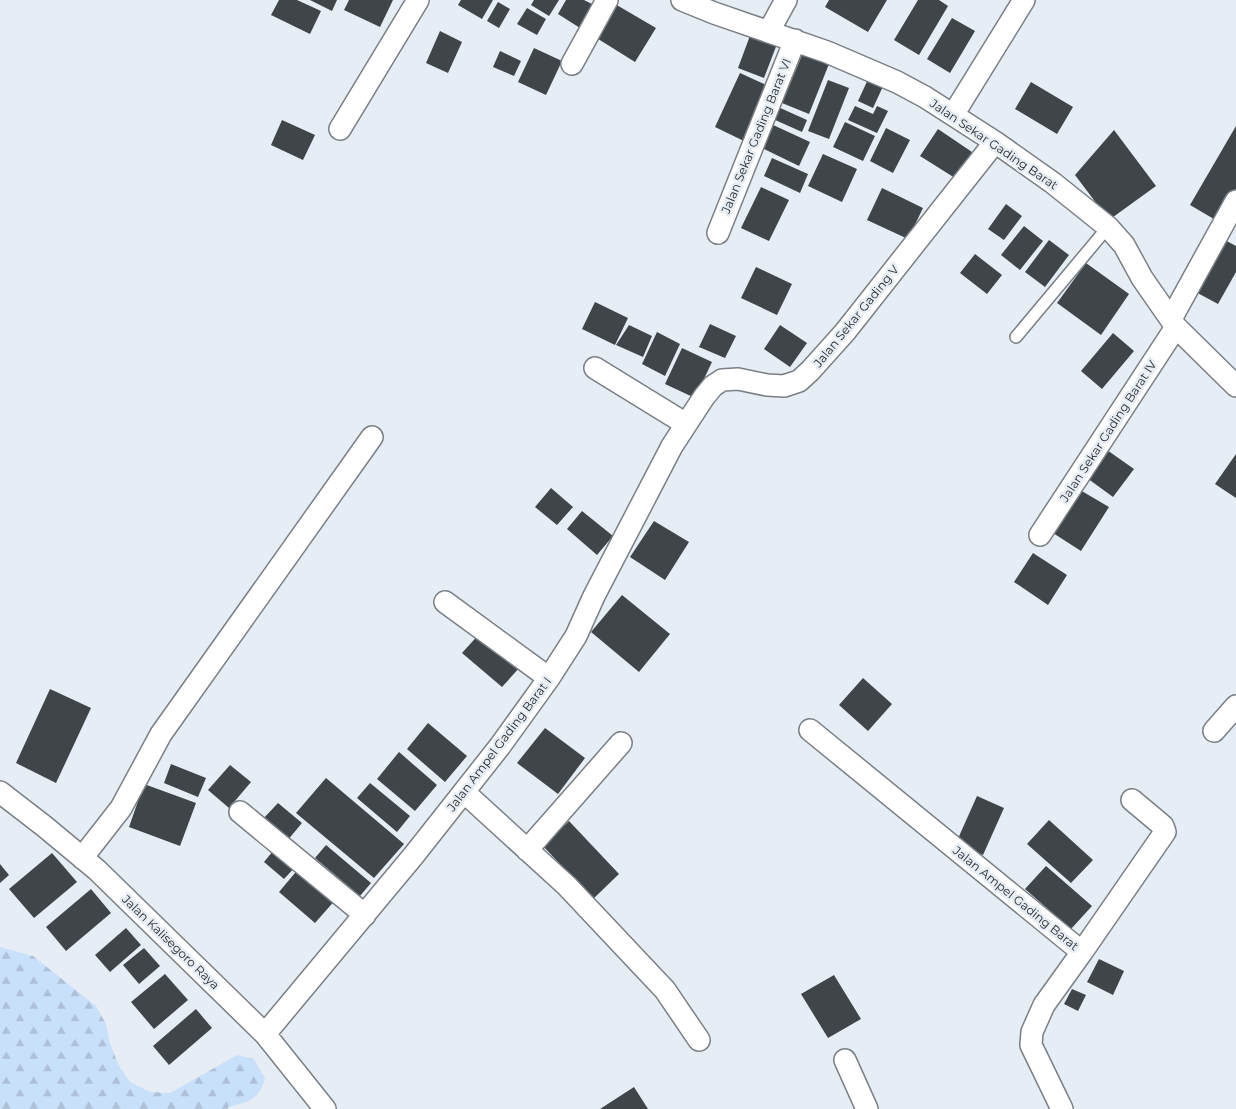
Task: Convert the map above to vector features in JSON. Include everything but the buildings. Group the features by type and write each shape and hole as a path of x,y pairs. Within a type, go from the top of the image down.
{"street":[{"path":"340,129 418,0"},
{"path":"572,64 608,0"},
{"name":"Jalan Sekar Gading Barat","path":"682,0 714,13 828,52 897,82 995,142 1053,183 1108,227 1124,245 1142,278 1173,323 1235,383"},
{"path":"769,31 786,0"},
{"path":"953,115 1024,0"},
{"name":"Jalan Sekar Gading Barat VI","path":"718,233 795,40"},
{"name":"Jalan Sekar Gading V","path":"686,424 704,397 713,386 722,380 738,379 767,385 784,386 799,380 810,372 845,332 995,142"},
{"name":"Jalan Sekar Gading Barat IV","path":"1040,535 1173,323 1236,201"},
{"path":"595,368 686,424"},
{"name":"Jalan Ampel Gading Barat I","path":"265,1034 365,915 464,792 549,678 576,636 599,587 672,446 686,424"},
{"path":"82,858 121,808 160,734 372,437"},
{"path":"445,602 549,678"},
{"path":"1214,732 1236,706"},
{"name":"Jalan Ampel Gading Barat","path":"810,730 1082,952 1044,1005 1032,1032 1031,1045 1062,1109"},
{"path":"527,850 622,743"},
{"name":"Jalan Kalisegoro Raya","path":"0,792 97,870 265,1034 325,1109"},
{"path":"464,792 567,886 665,990 699,1040"},
{"path":"1082,952 1165,832 1163,826 1132,800"},
{"path":"240,812 365,915"},
{"path":"845,1060 867,1109"}],"lane":[{"path":"1016,337 1108,227"}],"green space":[{"path":"0,947 33,956 96,1006 106,1024 110,1043 118,1064 130,1082 150,1092 170,1093 237,1055 254,1059 265,1078 260,1091 252,1099 228,1107 228,1109 0,1109"}]}
